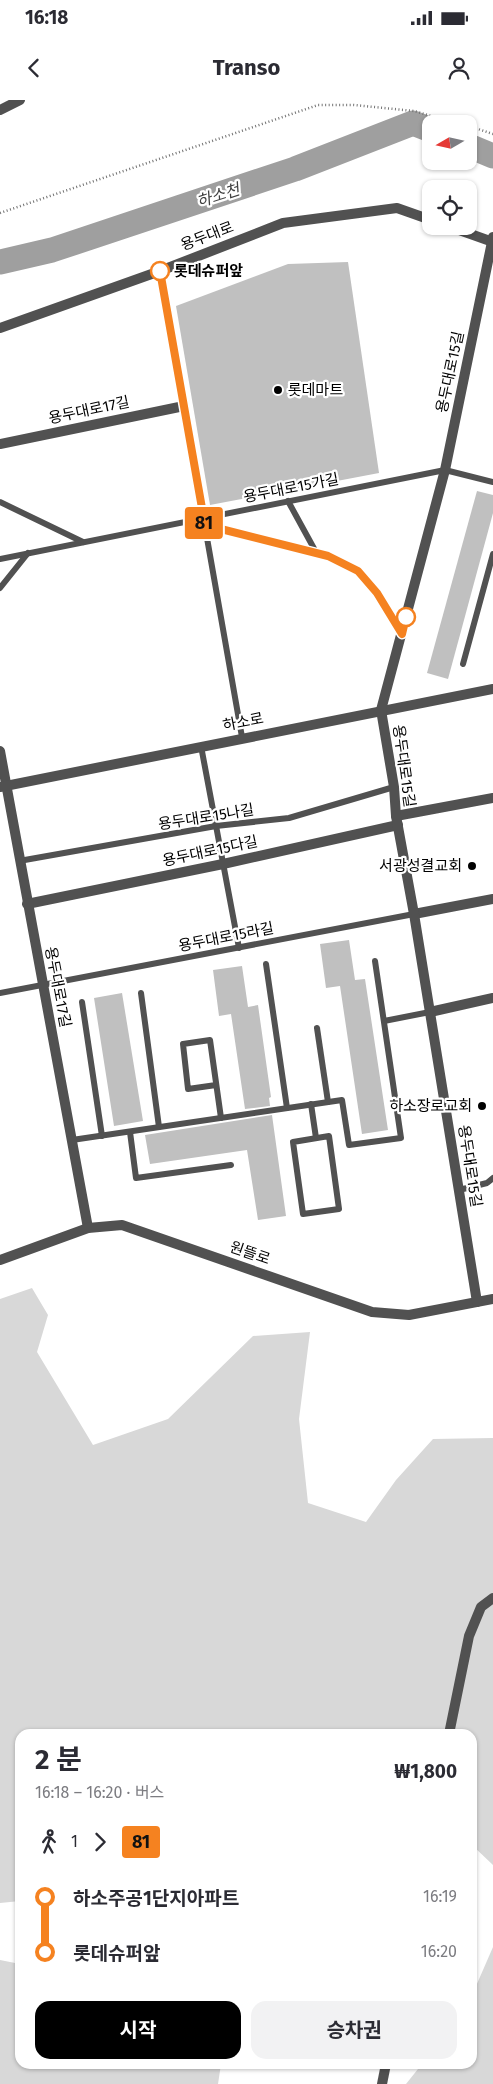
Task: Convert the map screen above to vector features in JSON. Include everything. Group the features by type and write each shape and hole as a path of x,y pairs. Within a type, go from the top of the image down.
{"street":[{"path":"0,110 20,100"},
{"name":"용두대로","path":"0,328 160,271 283,223 397,208 422,217"},
{"path":"477,235 493,240"},
{"name":"용두대로15길","path":"477,1302 397,820 394,787 381,710 446,470 493,240"},
{"name":"용두대로17길","path":"0,444 184,406"},
{"name":"하소로","path":"3,786 493,688"},
{"name":"용두대로17길","path":"0,751 3,786 20,861 88,1228"},
{"name":"용두대로15다길","path":"28,904 223,864 493,798"},
{"path":"414,914 493,899"},
{"path":"430,1012 493,998"},
{"name":"원뜰로","path":"0,1260 88,1228 122,1225 372,1312 409,1315 493,1299"},
{"path":"450,1729 469,1636 481,1607 493,1598"},
{"path":"382,2084 385,2069"}],"lane":[{"path":"160,271 242,737"},
{"path":"446,470 493,482"},
{"name":"용두대로15가길","path":"0,558 204,522 288,501 446,470"},
{"path":"288,501 317,554"},
{"path":"0,502 83,542"},
{"path":"204,522 328,556 358,571 377,593 402,634"},
{"path":"0,588 28,553"},
{"path":"463,664 493,554"},
{"path":"201,746 238,948"},
{"name":"용두대로15나길","path":"20,861 216,826 289,818 394,787"},
{"name":"용두대로15라길","path":"0,994 414,914"},
{"path":"72,1140 342,1100 349,1145 401,1138 375,961"},
{"path":"266,964 287,1108"},
{"path":"141,993 159,1127"},
{"path":"82,1002 102,1136"},
{"path":"384,1021 430,1012"},
{"path":"317,1028 328,1102"},
{"path":"216,1085 188,1089 183,1044 210,1040 221,1118"},
{"path":"311,1104 316,1138"},
{"path":"130,1132 136,1178 231,1165"},
{"path":"329,1136 339,1209 303,1214 293,1142 316,1138 329,1136"},
{"path":"459,1190 487,1183 493,1178"}],"path":[{"path":"0,213 318,106 354,105 414,111 428,115"},
{"path":"478,129 493,134"}],"shaded area":[{"path":"32,1288 48,1315 37,1352 93,1445 168,1419 253,1336 310,1332 299,1419 308,1503 366,1522 396,1480 433,1439 493,1438 493,1865 477,1850 477,1729 15,1729 15,1902 0,1903 0,1299"},
{"path":"493,1947 493,2084 406,2084 418,2069 477,2069 477,1984"},
{"path":"0,1960 15,1963 15,2069 220,2069 218,2084 0,2084"}],"building":[{"name":"롯데마트","path":"348,262 379,473 210,505 176,306 288,264"},
{"path":"477,491 493,495 493,513 448,679 427,673"},
{"path":"349,940 355,980 365,979 388,1130 362,1134 340,986 326,988 320,944"},
{"path":"242,966 248,1007 258,1005 271,1097 269,1098 270,1106 245,1109 231,1014 219,1016 213,970"},
{"path":"122,993 143,1121 114,1126 94,998"},
{"path":"272,1115 286,1216 258,1220 247,1150 150,1164 145,1135"}],"waterway":[{"name":"하소천","path":"0,262 52,250 295,169 413,123 422,126"},
{"name":"하소천","path":"478,150 493,156"}],"bus line":[{"name":"81","path":"160,271 205,525 328,556 358,571 377,593 402,634 406,617"}],"place":[{"name":"롯데슈퍼앞","path":"160,271"},
{"name":"롯데마트","path":"278,390"},
{"name":"서광성결교회","path":"472,866"},
{"name":"하소장로교회","path":"482,1106"}]}
